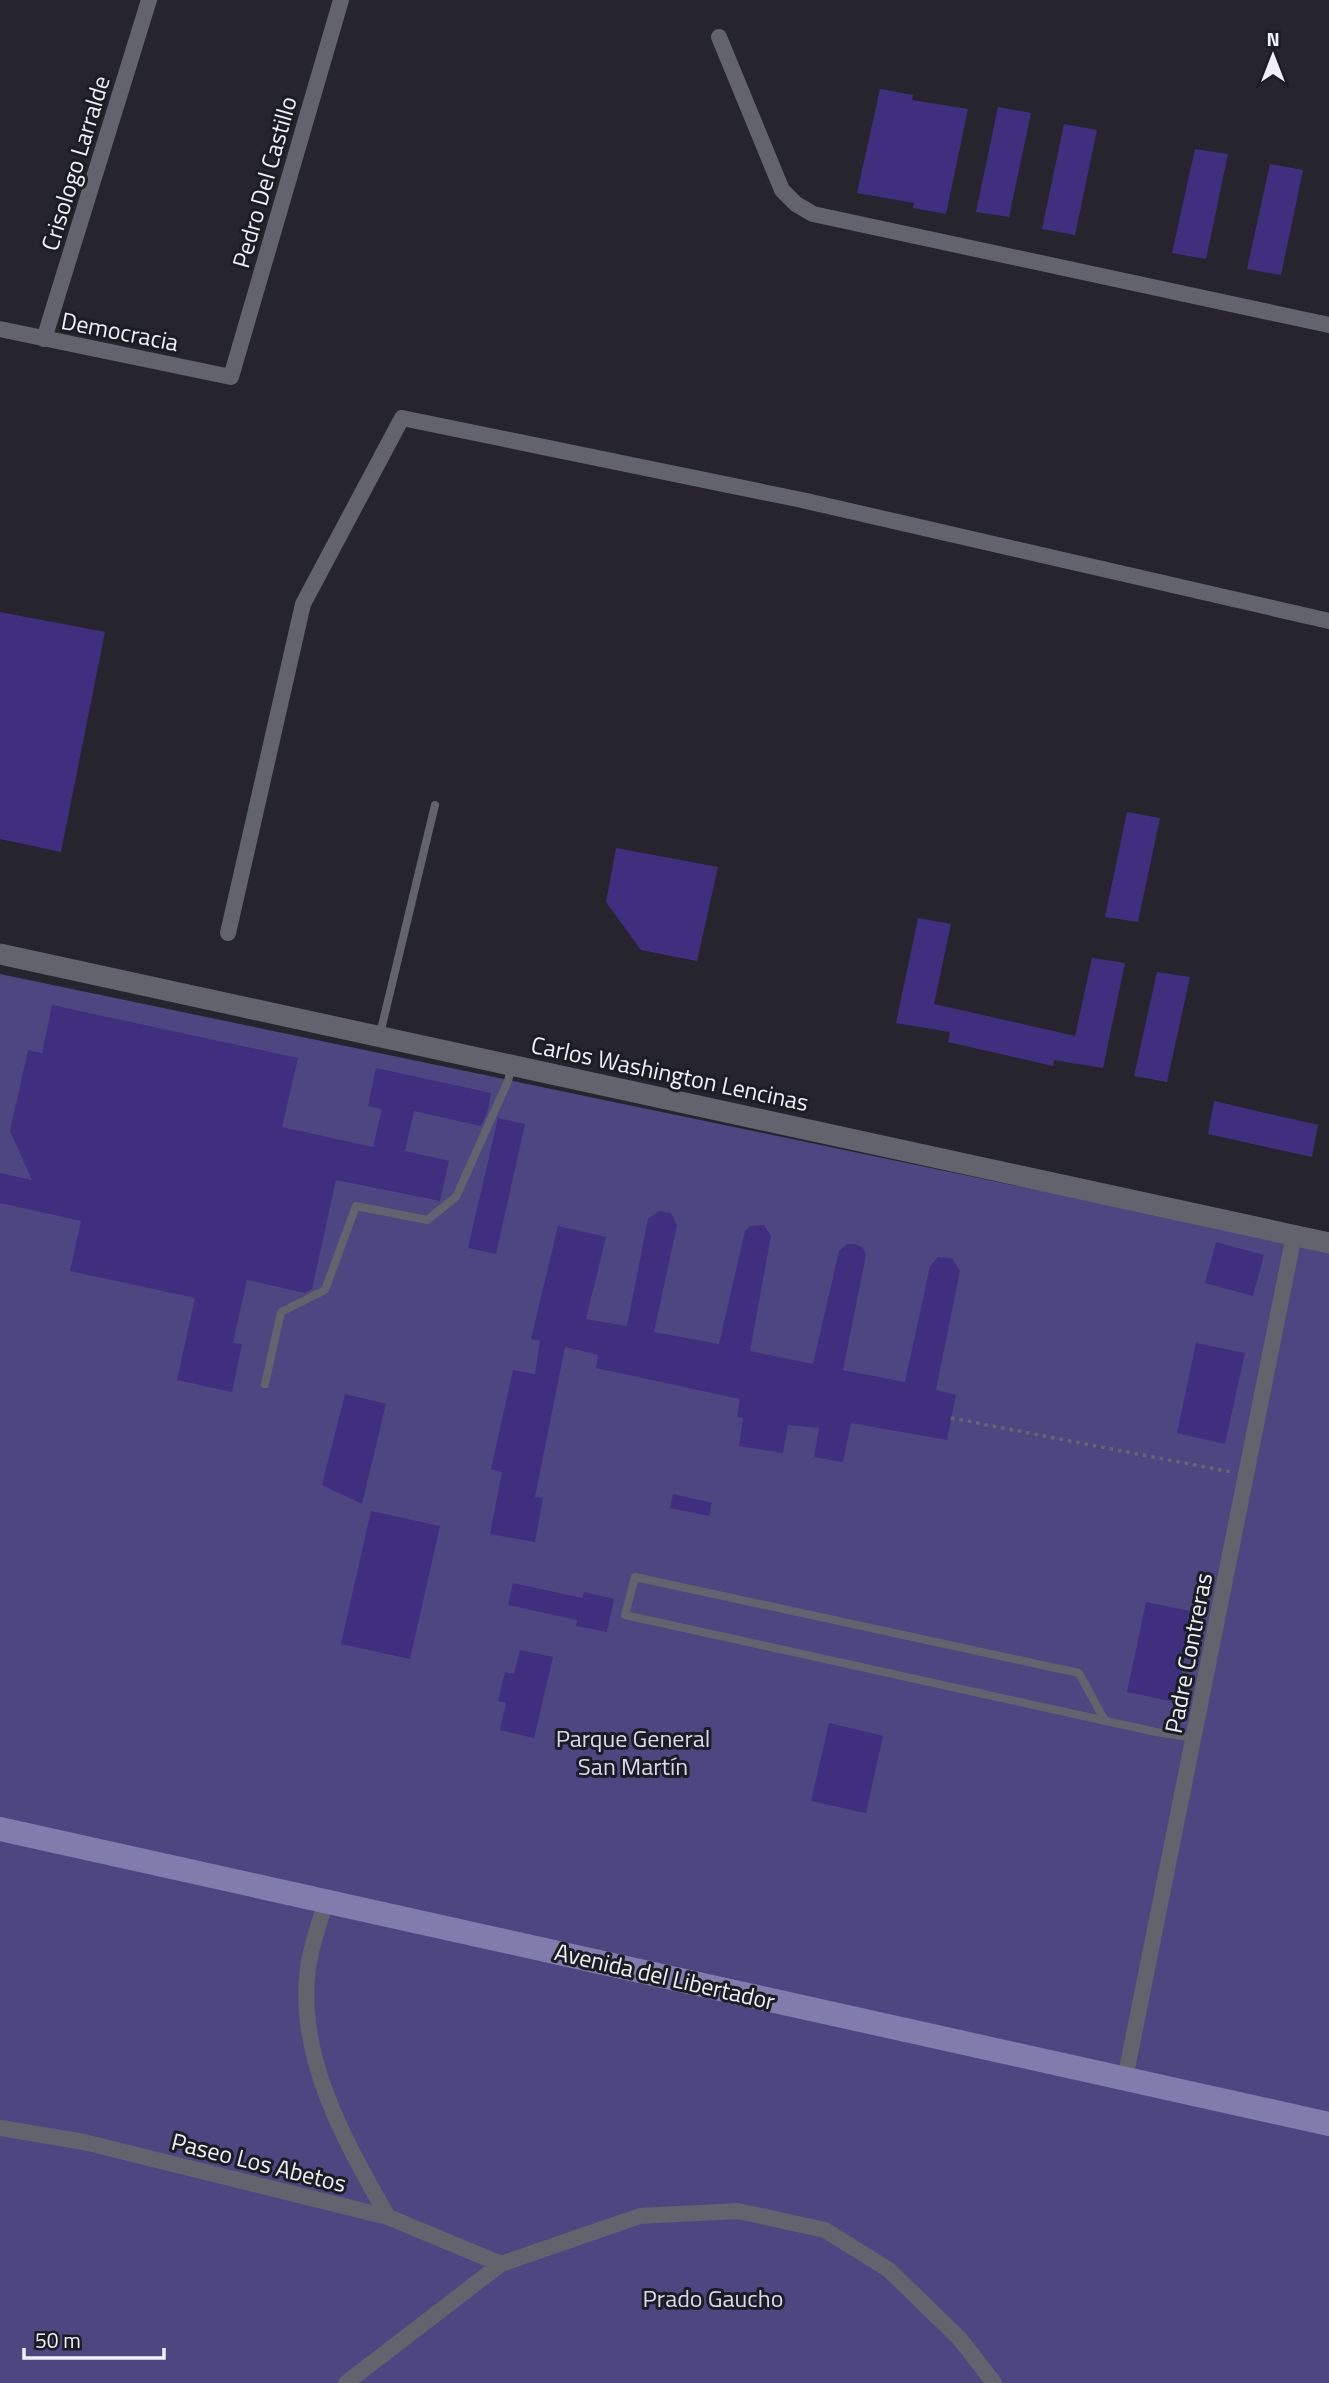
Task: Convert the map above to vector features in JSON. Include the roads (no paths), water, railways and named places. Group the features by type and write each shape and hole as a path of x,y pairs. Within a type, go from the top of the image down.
{"main road":[{"name":"Carlos Washington Lencinas","path":"0,954 1329,1243"},
{"name":"Avenida del Libertador","path":"0,1829 1329,2124"}],"street":[{"name":"Crisologo Larralde","path":"44,339 149,0"},
{"name":"Pedro Del Castillo","path":"231,377 341,0"},
{"path":"719,37 782,190 796,204 813,214 1329,325"},
{"name":"Democracia","path":"0,329 231,377"},
{"path":"228,933 303,604 402,418 802,500 1329,621"},
{"name":"Padre Contreras","path":"1125,2079 1294,1235"},
{"path":"326,1901 308,1968 308,2008 314,2055 347,2145 388,2217"},
{"name":"Paseo Los Abetos","path":"0,2128 84,2142 388,2217 501,2264"},
{"path":"346,2383 501,2264 640,2217 738,2211 825,2230 889,2270 960,2339 994,2383"}],"lane":[{"path":"379,1037 435,805"},
{"path":"265,1384 281,1312 325,1290 356,1206 427,1220 456,1197 508,1081 512,1065"},
{"path":"1105,1721 1079,1673 635,1577 625,1615 1105,1721 1195,1738"}],"park label":[{"name":"Parque General San Martín","path":"633,1752"},
{"name":"Prado Gaucho","path":"713,2298"}]}
